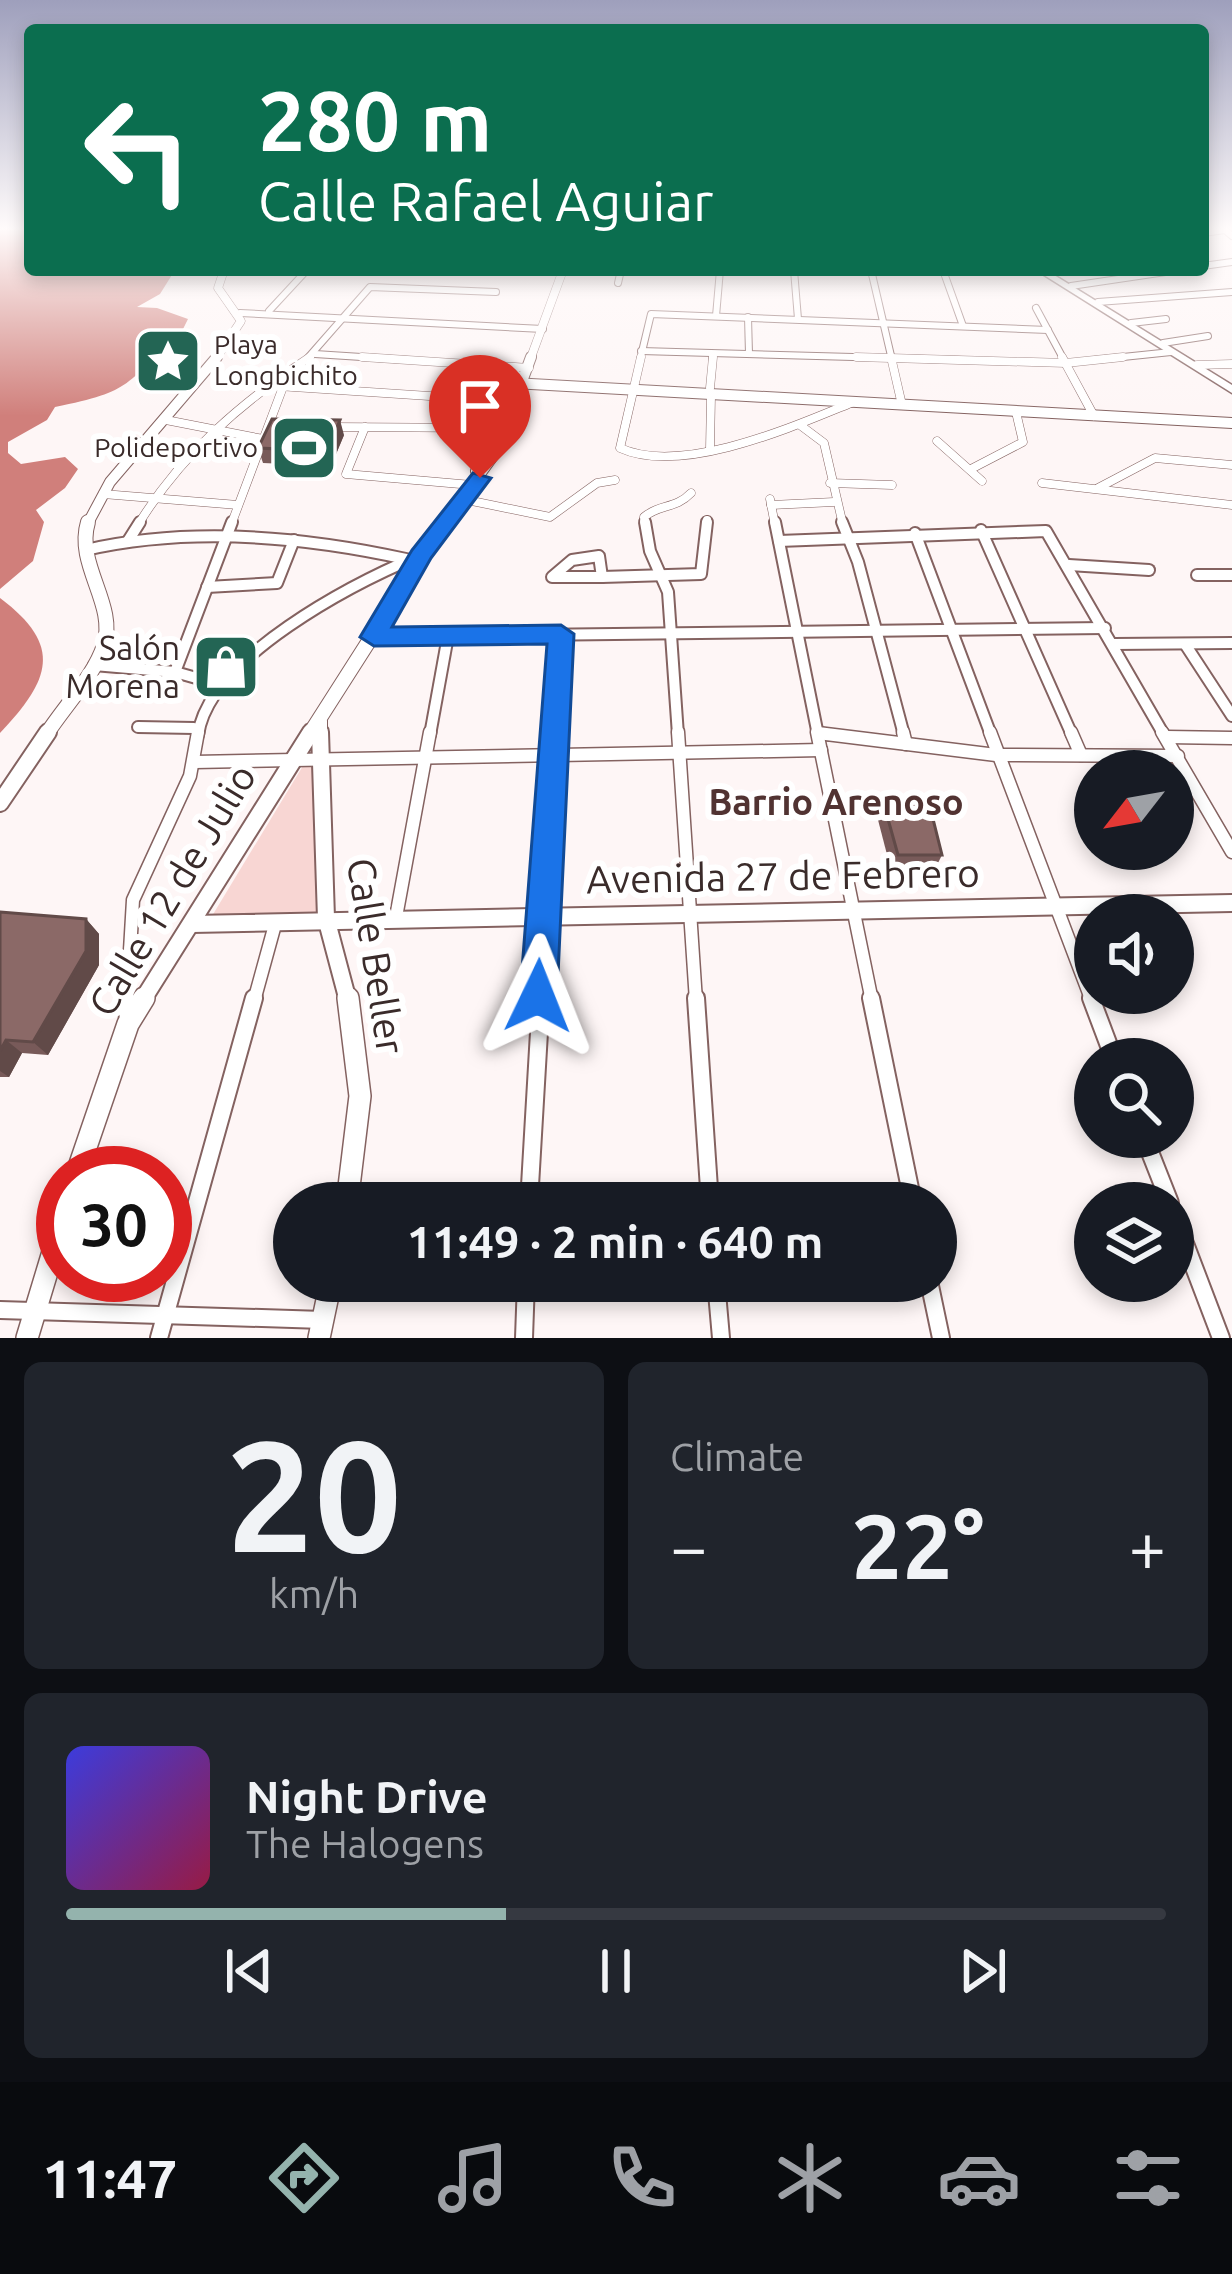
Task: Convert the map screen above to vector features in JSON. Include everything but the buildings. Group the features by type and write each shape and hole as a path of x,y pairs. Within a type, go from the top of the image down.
{"main road":[{"path":"1079,291 1232,388"},
{"path":"1080,291 1232,388"}],"street":[{"path":"221,291 240,313"},
{"path":"269,311 287,291"},
{"path":"128,541 155,497 241,402 315,354 342,315 367,291"},
{"path":"486,291 496,292"},
{"path":"500,428 553,291"},
{"path":"716,316 718,291"},
{"path":"796,291 798,319"},
{"path":"876,291 902,405"},
{"path":"951,291 963,326"},
{"path":"1098,302 1232,292"},
{"path":"1036,308 1094,416"},
{"path":"240,313 540,328"},
{"path":"0,803 104,647 107,617 86,550 85,527 104,494 236,332 240,313"},
{"path":"854,402 800,425 710,449 625,454 620,445 651,314 1048,330"},
{"path":"748,317 749,354"},
{"path":"1131,323 1166,319"},
{"path":"640,351 1066,363 1208,337"},
{"path":"315,354 524,367"},
{"path":"710,449 713,354"},
{"path":"1198,365 1232,364"},
{"path":"518,384 1232,423"},
{"path":"500,428 506,401 518,384"},
{"path":"269,385 506,401"},
{"path":"175,671 283,387"},
{"path":"970,469 1023,442 1016,412"},
{"path":"166,420 263,439"},
{"path":"800,425 823,440 834,502 906,744"},
{"path":"267,426 287,426"},
{"path":"306,426 500,428"},
{"path":"365,427 346,474 472,485"},
{"name":"Calle 12 de Julio","path":"86,1146 128,1024 374,637 415,558 472,485 500,428"},
{"path":"938,441 982,481"},
{"path":"1095,489 1155,458 1232,464"},
{"path":"462,499 550,517 597,483 615,480"},
{"path":"830,482 892,485"},
{"path":"1042,483 1232,505"},
{"path":"691,493 679,506 645,515 650,551 668,592 708,1182"},
{"path":"104,494 238,505"},
{"path":"834,502 771,502 909,1182"},
{"path":"602,577 599,556 572,560 552,577 602,577 662,577 702,573 707,520"},
{"path":"980,530 1079,750"},
{"path":"778,541 1046,531 1175,750"},
{"path":"915,533 947,630 1106,1038"},
{"path":"86,550 128,541 294,540 415,558"},
{"path":"207,586 278,583 294,540"},
{"path":"128,1024 123,966 138,886 195,762 194,728 221,685 324,607 415,558"},
{"path":"1069,565 1149,570"},
{"path":"1197,574 1232,575"},
{"path":"374,637 1105,628"},
{"path":"531,1182 542,913 561,634"},
{"path":"396,917 448,636"},
{"path":"1114,644 1232,644"},
{"path":"1185,644 1232,716"},
{"path":"94,665 175,671 221,685"},
{"name":"Calle Beller","path":"320,719 317,760 326,918 350,1007 360,1096 350,1182"},
{"path":"138,727 194,728"},
{"path":"818,734 996,755 1074,755"},
{"path":"1167,737 1232,738"},
{"path":"195,762 821,750"},
{"path":"1194,784 1232,852"},
{"name":"Avenida 27 de Febrero","path":"192,924 542,913 1232,903"},
{"path":"159,1338 276,921"},
{"path":"1194,1267 1221,1338"},
{"path":"28,1338 37,1302"},
{"path":"524,1338 525,1302"},
{"path":"718,1302 721,1338"},
{"path":"933,1302 941,1338"},
{"path":"0,1310 165,1315 321,1329"}],"shaded area":[{"path":"0,291 162,291 137,307 157,308 188,319 182,331 127,383 100,396 55,407 47,420 8,442 8,453 21,464 65,457 78,469 65,488 36,510 44,522 33,561 0,589"},
{"path":"0,598 34,632 43,664 30,696 0,733"},
{"path":"318,741 322,913 212,916"}],"place":[{"name":"Playa Longbichito","path":"168,361"},
{"name":"Polideportivo","path":"304,448"},
{"name":"Salón Morena","path":"226,667"}],"district":[{"name":"Barrio Arenoso","path":"836,802"}],"route":[{"path":"480,478 421,555 374,637 561,634 538,996"}]}
